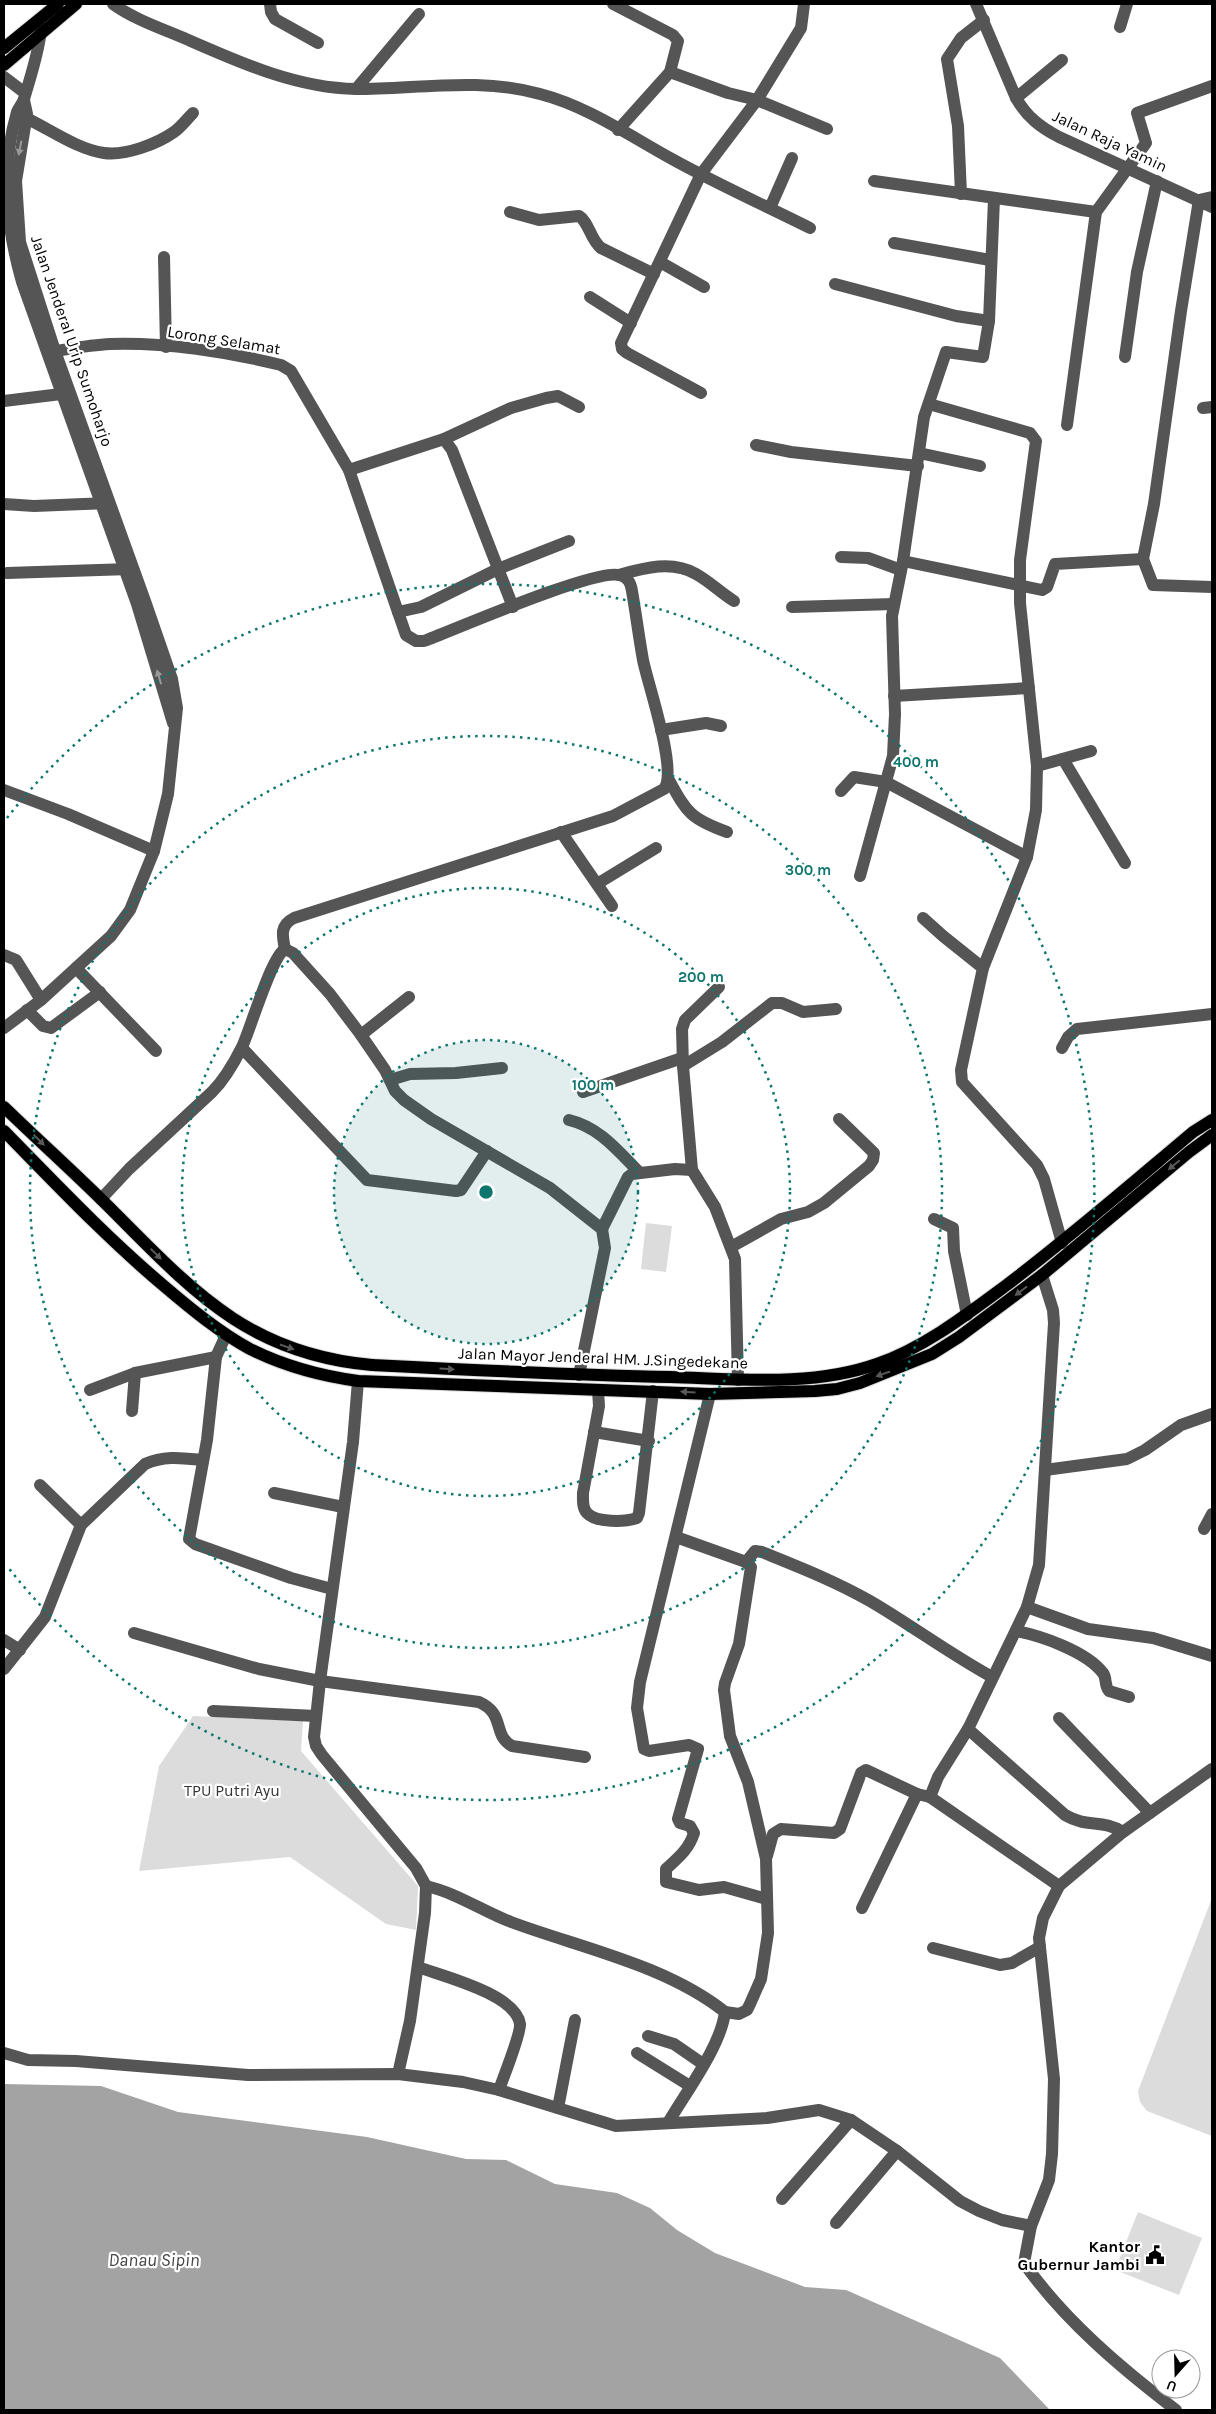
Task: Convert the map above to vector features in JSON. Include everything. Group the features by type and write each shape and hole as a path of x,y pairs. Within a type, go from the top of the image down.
{"main road":[{"path":"4,48 41,20 58,4"},
{"path":"4,65 76,4"},
{"name":"Jalan Mayor Jenderal HM. J.Singedekane","path":"4,1107 101,1199 171,1269 210,1304 276,1343 318,1358 342,1363 503,1372 738,1380 814,1377 847,1373 878,1364 925,1341 967,1315 1062,1243 1193,1132 1212,1120"},
{"name":"Jalan Mayor Jenderal HM. J.Singedekane","path":"4,1131 93,1222 138,1264 196,1313 251,1349 289,1365 322,1376 358,1381 502,1388 710,1394 837,1389 903,1367 932,1354 959,1337 1042,1276 1189,1152 1212,1135"},
{"path":"476,1370 476,1387"},
{"path":"502,1388 503,1372"}],"street":[{"path":"113,4 136,18 273,75 325,86 356,89 409,85 499,86 524,90 561,102 810,228"},
{"path":"270,4 271,12 275,19 318,43"},
{"path":"613,4 677,38 678,41 670,72 618,130"},
{"path":"700,393 622,349 621,343 701,174 757,100 801,28 804,4"},
{"name":"Jalan Raja Yamin","path":"976,4 1016,98 1024,112 1041,127 1212,207"},
{"path":"1120,27 1127,4"},
{"path":"356,89 419,14"},
{"path":"4,77 24,97 41,35 41,20"},
{"path":"961,194 958,126 948,59 961,38 984,20"},
{"path":"1016,98 1062,60"},
{"path":"670,72 728,94 757,100 827,129"},
{"path":"1067,424 1096,212 1146,143 1136,115 1138,111 1212,86"},
{"name":"Jalan Jenderal Urip Sumoharjo","path":"24,97 27,109 26,118 16,168 18,234 61,394 106,504"},
{"name":"Jalan Jenderal Urip Sumoharjo","path":"4,1028 41,1000 76,968 115,931 130,910 154,851 168,794 177,708 176,694 51,352 22,282 8,224 8,159 18,111 24,97"},
{"path":"26,118 87,148 105,153 120,153 143,146 174,132 193,113"},
{"path":"770,208 792,158"},
{"path":"874,181 1096,212"},
{"path":"1125,356 1137,272 1157,181"},
{"path":"1212,196 1199,200 1155,495 1143,559 1153,585 1212,587"},
{"path":"860,876 893,756 892,616 919,460 924,417 946,352 983,357 989,321 994,199"},
{"path":"510,212 539,220 579,216 585,222 596,244 602,248 704,287"},
{"path":"894,243 990,260"},
{"path":"164,257 166,347"},
{"path":"835,284 956,316 989,321"},
{"path":"590,297 631,323"},
{"name":"Lorong Selamat","path":"51,352 107,344 166,347 248,358 276,363 289,368 349,470 409,639 420,642 578,582 646,568 664,566 680,568 698,574 734,601"},
{"path":"4,401 61,394"},
{"path":"349,470 444,440 511,408 546,398 558,396 579,407"},
{"path":"929,404 1030,433 1035,438 1034,464 1020,560 1020,587 1037,766 1036,810 1027,857 984,968 963,1060 962,1082 1037,1165 1044,1179 1062,1243"},
{"path":"444,440 452,450 512,607"},
{"path":"756,445 791,452 980,466"},
{"path":"4,504 106,504"},
{"path":"398,612 421,607 498,569 569,541"},
{"path":"841,557 868,558 1044,590 1054,566 1058,564 1143,559"},
{"path":"8,573 129,569"},
{"path":"619,575 625,577 632,587 644,661 661,730 668,780 691,815 703,824 727,832"},
{"path":"792,607 894,604"},
{"path":"894,696 1029,688"},
{"path":"661,730 706,723 721,726"},
{"path":"1037,766 1091,751"},
{"path":"1063,759 1125,863"},
{"path":"842,791 854,778 886,782 1027,857"},
{"path":"285,949 282,935 284,926 294,918 613,816 658,792 666,786 668,780"},
{"path":"4,790 68,814 154,851"},
{"path":"561,832 612,906"},
{"path":"597,884 656,848"},
{"path":"923,918 984,968"},
{"path":"285,949 293,953 330,994 361,1035 395,1091 412,1107 550,1188 602,1229"},
{"path":"101,1199 129,1169 217,1087 242,1048 273,964 285,949"},
{"path":"4,955 16,960 41,1000"},
{"path":"76,968 156,1051"},
{"path":"719,987 685,1020 682,1028 682,1062 692,1170 715,1207 731,1247 736,1272 738,1380"},
{"path":"28,1010 43,1026 51,1028 100,992"},
{"path":"361,1035 408,997"},
{"path":"583,1092 682,1062 722,1042 772,1003 782,1003 803,1012 836,1009"},
{"path":"1062,1048 1068,1037 1077,1029 1212,1014"},
{"path":"242,1048 367,1180 456,1191 461,1190 487,1152"},
{"path":"390,1080 410,1074 456,1073 502,1068"},
{"path":"731,1247 781,1219 808,1212 824,1203 869,1166 873,1160 874,1153 839,1119"},
{"path":"569,1120 583,1124 603,1136 639,1172"},
{"path":"579,1375 605,1248 602,1229 628,1178 639,1172 692,1170"},
{"path":"934,1219 953,1228 954,1251 967,1315"},
{"path":"862,1908 924,1795 938,1777 968,1729 1027,1607 1039,1565 1054,1324 1053,1310 1042,1276"},
{"path":"226,1334 216,1358 203,1460 189,1539 191,1542 290,1578 332,1589"},
{"path":"90,1390 135,1373 173,1364 216,1358"},
{"path":"132,1411 135,1373"},
{"path":"358,1381 344,1507 314,1737 316,1746 416,1868 426,1886 418,1967 410,2021 398,2074"},
{"path":"598,1390 599,1406 583,1493 584,1507 587,1513 596,1518 627,1520 637,1518 649,1441 653,1391"},
{"path":"710,1394 640,1682 637,1708 644,1749 649,1751 689,1745 698,1749 678,1819 680,1823 694,1829 692,1838 685,1852 666,1869 666,1882 699,1890 724,1887 768,1899"},
{"path":"1046,1470 1127,1460 1181,1425 1212,1414"},
{"path":"594,1432 649,1441"},
{"path":"4,1669 45,1617 81,1525 146,1464 156,1459 203,1460"},
{"path":"40,1485 81,1525"},
{"path":"274,1493 344,1507"},
{"path":"1204,1529 1212,1514"},
{"path":"426,1886 440,1890 469,1902 493,1915 548,1936 672,1978 725,2012 740,2014 747,2010 761,1979 768,1934 766,1859 748,1782 730,1736 725,1708 725,1683 739,1644 740,1627 751,1566 746,1562 676,1537"},
{"path":"746,1562 755,1551 762,1552 830,1579 875,1604 964,1662 992,1677"},
{"path":"1027,1607 1088,1629 1153,1638 1212,1656"},
{"path":"1016,1631 1042,1638 1075,1652 1104,1675 1109,1691 1129,1697"},
{"path":"134,1633 259,1669 320,1681 479,1702 493,1711 504,1738 512,1746 585,1757"},
{"path":"4,1640 20,1650"},
{"path":"213,1711 316,1716"},
{"path":"1059,1718 1150,1814"},
{"path":"968,1729 1065,1815 1083,1823 1108,1824 1123,1832"},
{"path":"1176,2410 1108,2353 1050,2298 1024,2263 1031,2226 1049,2180 1052,2154 1054,2079 1039,1938 1043,1918 1059,1886 1123,1832 1212,1769"},
{"path":"766,1859 775,1831 798,1829 834,1833 840,1830 861,1773 866,1770 924,1795 1059,1886"},
{"path":"933,1948 1000,1965 1012,1964 1040,1947"},
{"path":"418,1967 484,1991 508,2005 516,2014 520,2025 499,2090"},
{"path":"668,2123 704,2064 724,2025 725,2012"},
{"path":"558,2108 575,2020"},
{"path":"648,2036 674,2044 704,2064"},
{"path":"637,2053 690,2086"},
{"path":"4,2054 28,2060 76,2061 248,2075 398,2074 463,2082 499,2090 616,2126 767,2118 820,2110 852,2120 897,2151 960,2201 1002,2220 1031,2226"},
{"path":"782,2199 852,2120"},
{"path":"836,2223 897,2151"}],"green space":[{"path":"646,1223 672,1226 666,1272 641,1269"},
{"name":"TPU Putri Ayu","path":"193,1716 303,1721 301,1751 418,1886 416,1930 386,1924 290,1857 139,1871 159,1766"},
{"path":"1212,1898 1212,2136 1147,2111 1140,2102 1138,2091"},
{"path":"1138,2212 1202,2238 1179,2295 1115,2270"}],"water":[{"name":"Danau Sipin","path":"4,2084 101,2086 178,2112 367,2137 466,2159 506,2160 555,2184 617,2193 650,2208 677,2230 715,2253 805,2287 846,2290 1000,2358 1050,2410 4,2410"}],"place":[{"name":"Kantor Gubernur Jambi","path":"1155,2255"}]}
